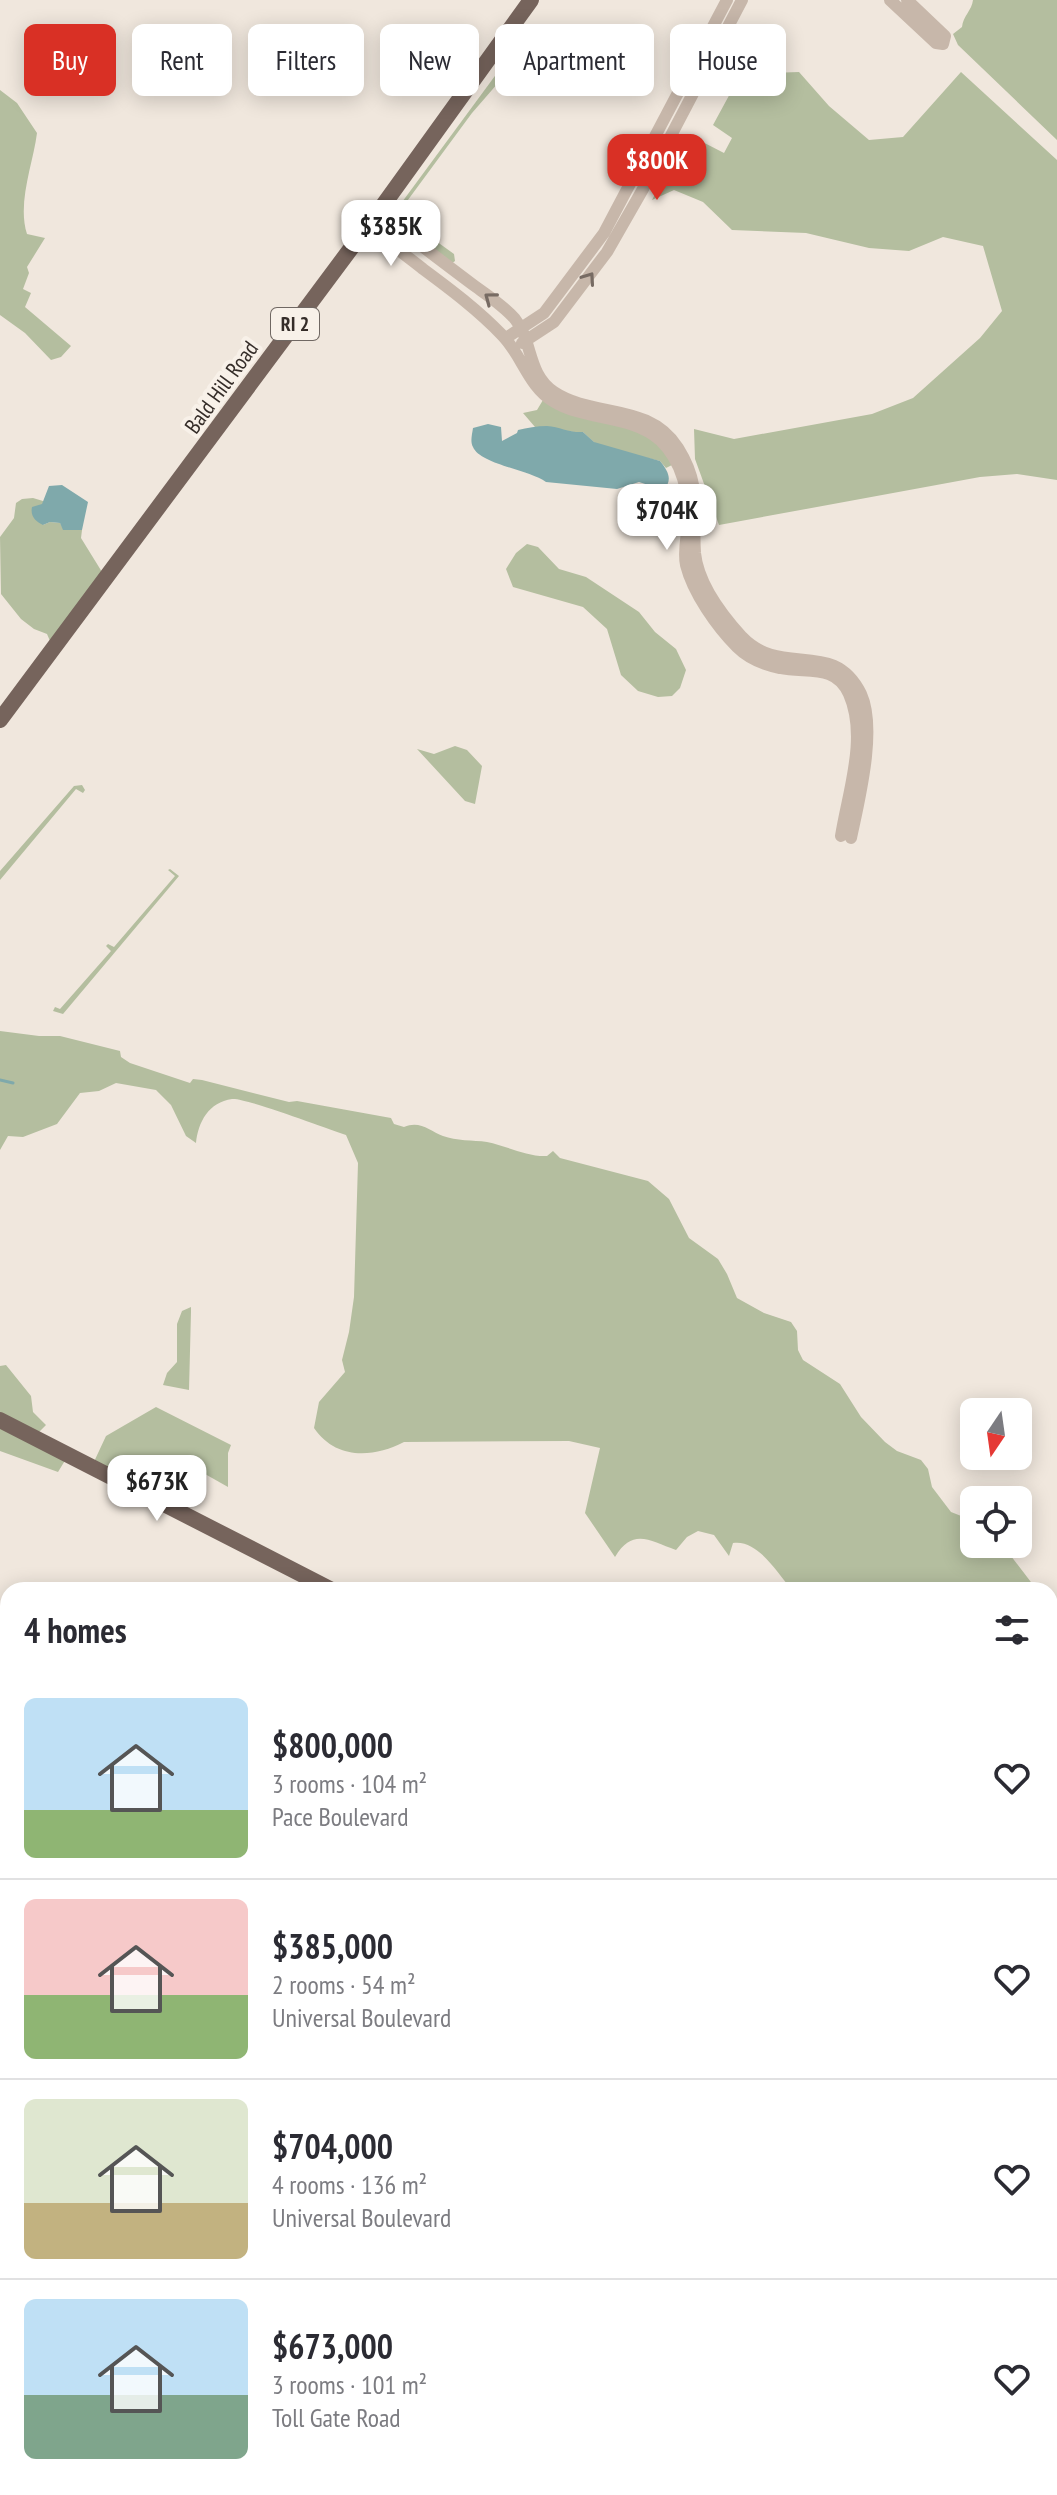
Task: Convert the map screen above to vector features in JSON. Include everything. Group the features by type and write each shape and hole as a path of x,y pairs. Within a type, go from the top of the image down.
{"main road":[{"name":"Bald Hill Road","path":"0,720 430,142 531,0"},
{"path":"0,1420 316,1582"}],"street":[{"path":"524,335 553,303 604,233 727,0"},
{"path":"509,343 554,322 607,252 742,0"},
{"path":"890,0 936,43 943,44 945,36 907,0"},
{"path":"370,220 389,223 400,229 507,310 524,335 528,355 541,381 557,394 634,415 652,422 669,436 679,449 695,488 695,551 701,579 740,635 759,651 776,658 832,663 855,683 863,698 868,732 861,788 846,837 857,731 855,710 847,690 828,673 816,669 777,668 748,656 718,623 692,581 685,553 687,491 673,457 663,443 638,427 572,410 551,400 536,387 509,343 444,285 389,245 370,220"}],"green space":[{"path":"973,0 1057,0 1057,140 958,45 953,34 962,27"},
{"path":"786,72 799,72 829,106 869,140 903,137 961,72 1057,160 1057,480 1017,474 980,477 719,525 695,459 694,429 734,439 872,414 913,398 980,338 1002,311 983,246 943,237 909,251 869,248 806,233 732,230 703,202 674,190 652,200 687,134 724,153 732,138 713,125 729,96 786,96"},
{"path":"495,76 495,86 402,208 404,218 454,254 455,261 451,264 394,220 394,213"},
{"path":"0,90 17,103 37,133 25,197 24,222 27,234 45,238 27,267 29,273 23,289 31,293 25,307 71,346 61,357 51,360 25,333 0,315"},
{"path":"549,390 640,418 678,462 666,468 660,461 598,446 583,432 535,427 523,413 537,410"},
{"path":"33,498 43,501 43,525 60,523 64,530 82,530 81,538 102,572 53,648 47,634 21,619 1,594 0,537 14,518 16,503"},
{"path":"527,544 538,547 559,569 586,577 639,612 655,632 676,649 686,670 680,688 672,696 658,697 638,691 621,675 607,629 583,607 513,587 506,569 516,553"},
{"path":"455,746 467,750 482,766 475,804 465,801 417,749 434,754"},
{"path":"82,785 83,793 76,789 0,880 0,871 74,786"},
{"path":"170,869 179,876 63,1014 53,1011 55,1007 60,1009 111,951 106,946 114,947 175,876"},
{"path":"0,1031 60,1036 120,1051 121,1057 130,1063 190,1083 193,1079 202,1080 289,1102 391,1118 394,1124 404,1127 420,1125 448,1138 487,1142 532,1155 547,1156 553,1151 560,1158 648,1181 669,1199 689,1238 718,1259 737,1298 764,1313 791,1322 797,1331 798,1350 803,1360 840,1384 861,1417 885,1442 897,1451 921,1460 928,1469 932,1487 951,1512 960,1516 960,1558 1013,1558 1031,1582 785,1582 751,1546 733,1543 729,1556 714,1535 698,1531 687,1537 676,1550 650,1540 635,1539 628,1542 615,1557 585,1513 600,1448 569,1441 404,1442 368,1453 344,1451 333,1446 314,1428 319,1402 345,1372 342,1360 354,1297 358,1163 346,1135 269,1108 232,1099 217,1104 206,1114 196,1143 186,1136 171,1105 156,1090 116,1083 99,1091 80,1093 57,1124 23,1137 8,1136 0,1150"},
{"path":"191,1307 189,1390 163,1385 167,1373 177,1362 177,1324 182,1311"},
{"path":"6,1365 31,1396 33,1412 46,1425 35,1436 69,1454 58,1472 0,1451 0,1366"},
{"path":"156,1407 231,1445 228,1453 228,1487 205,1474 193,1474 176,1488 168,1504 92,1466 106,1436"}],"water":[{"path":"488,424 501,427 502,441 518,430 536,427 583,432 594,442 660,461 669,479 664,490 639,482 617,489 546,482 477,453 472,443 473,428"},
{"path":"62,485 88,502 82,530 63,530 60,523 43,525 33,516 32,507 42,504 49,486"}],"waterway":[{"path":"0,1080 13,1083"}]}
